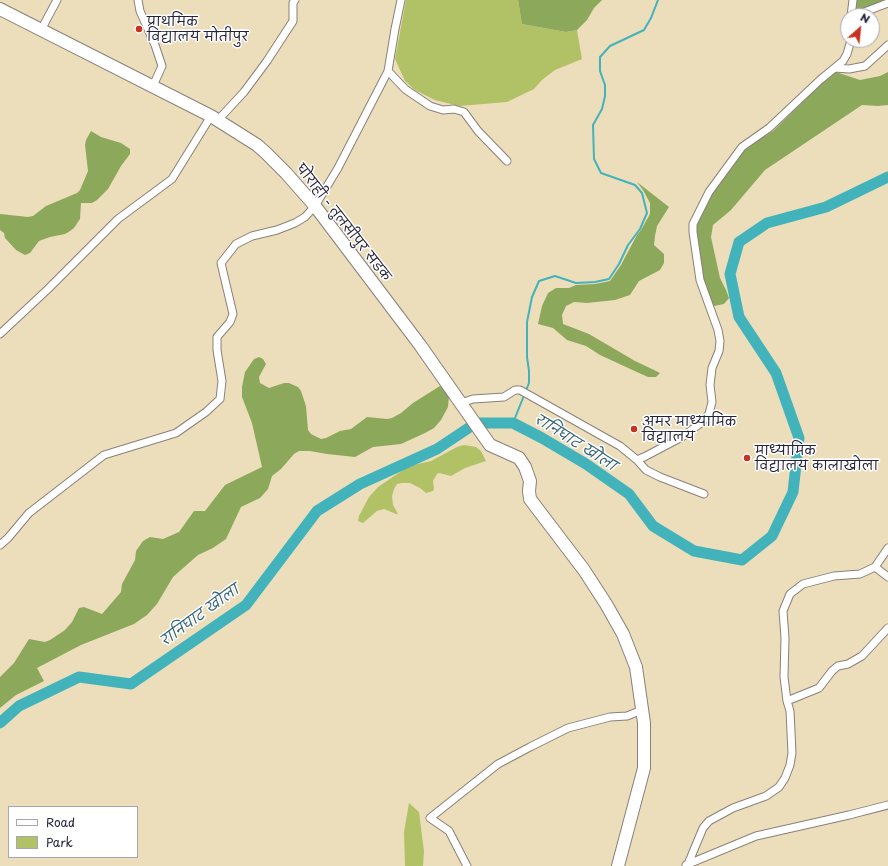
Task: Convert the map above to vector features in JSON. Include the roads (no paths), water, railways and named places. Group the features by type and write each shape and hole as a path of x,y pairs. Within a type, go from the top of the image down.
{"main road":[{"name":"घोराही - तुलसीपुर सडक","path":"0,9 214,118 257,145 295,182 374,283 490,445 518,458 525,467 530,481 530,499 584,570 624,634 636,667 642,710"},
{"path":"618,866 644,768 644,723 642,710"}],"street":[{"path":"41,30 57,0"},
{"path":"138,0 140,11 155,45 162,66 153,86"},
{"path":"0,334 48,289 118,219 172,179 214,118 244,92 267,61 293,21 293,3 295,0"},
{"path":"0,544 8,538 29,513 104,455 176,433 206,412 220,399 222,380 217,350 217,337 230,322 233,314 221,263 236,244 252,236 277,230 295,223 305,217 315,206 338,168 388,70 401,0"},
{"path":"875,8 888,3"},
{"path":"835,68 849,69 865,66 888,45"},
{"path":"637,460 644,458 682,437 701,423 709,414 712,402 710,385 712,368 719,351 720,341 718,330 700,280 693,232 693,224 698,213 709,192 742,147 769,128 820,80 843,61 849,48"},
{"path":"388,70 405,89 430,106 443,110 454,109 464,112 478,131 507,160"},
{"path":"461,403 473,399 504,397 515,390 520,390 620,446 637,460 646,470 704,494"},
{"path":"686,865 703,828 709,822 733,808 766,796 779,787 790,765 792,753 790,711 787,701 784,677 785,638 783,612 790,594 803,584 834,576 860,574 875,567 888,548"},
{"path":"875,567 888,577"},
{"path":"787,701 819,688 832,671 838,666 848,664 862,656 888,628"},
{"path":"468,866 449,830 430,818 498,764 530,747 568,728 610,717 626,716 642,710"},
{"path":"686,865 756,836 888,805"}],"waterway":[{"path":"513,423 529,383 527,322 532,297 539,281 555,276 576,283 595,282 609,279 619,264 628,245 640,229 647,213 642,193 635,185 601,173 594,159 593,125 602,109 605,96 605,85 600,71 600,57 610,46 644,30 651,18 658,0"},
{"name":"रानिघाट खोला","path":"0,723 19,706 79,677 131,684 246,605 317,511 360,484 437,449 476,423 513,423 586,464 629,494 653,526 694,551 742,560 772,536 793,492 799,438 776,373 739,317 730,274 739,242 767,223 826,207 888,177"}],"place":[{"name":"प्राथमिक विद्यालय मोतीपुर","path":"139,29"},
{"name":"अमर माध्यामिक विद्यालय","path":"634,429"},
{"name":"माध्यामिक विद्यालय कालाखोला","path":"747,458"}]}
